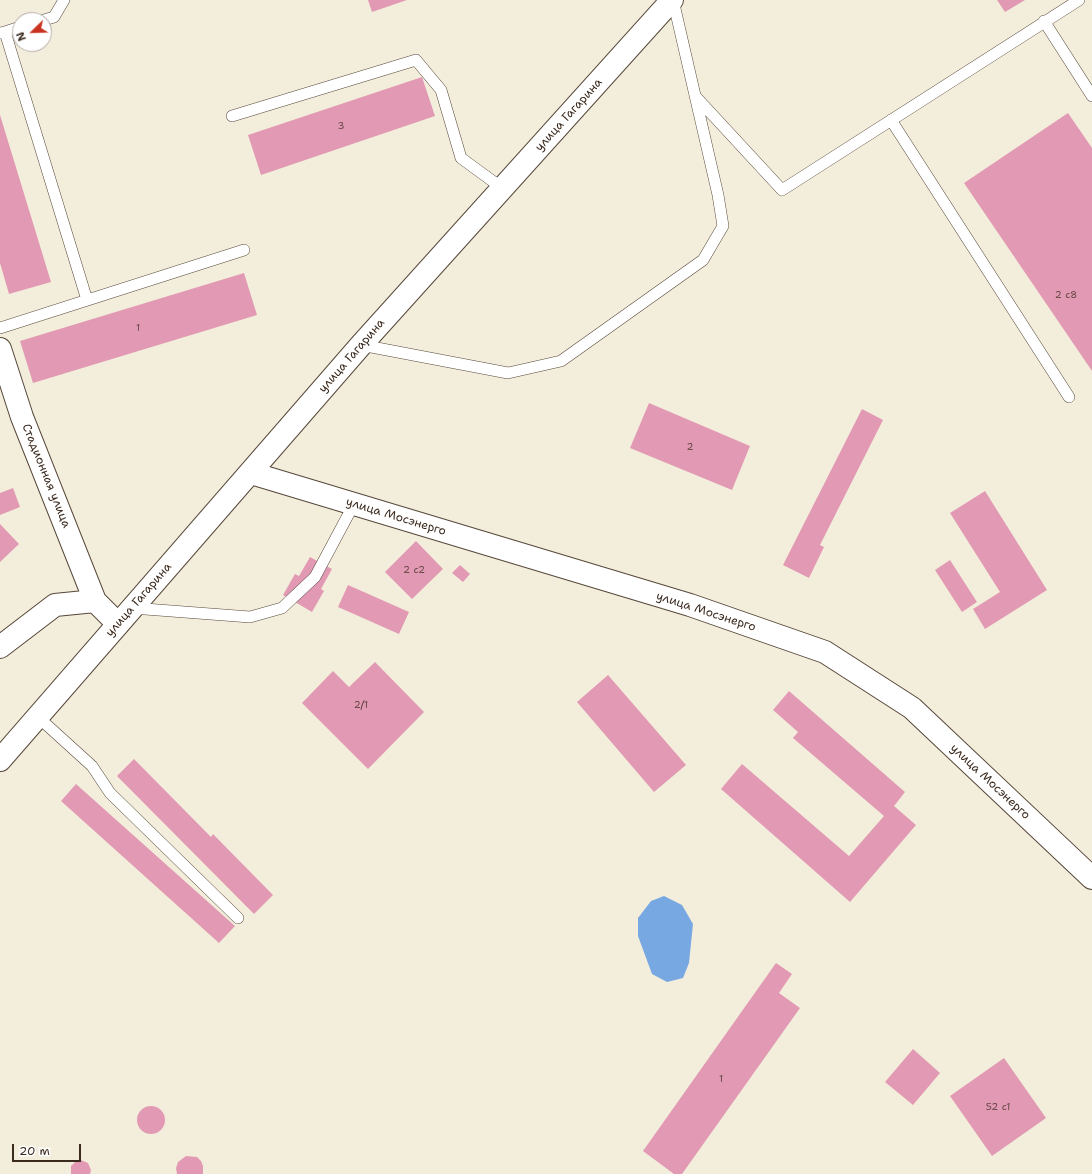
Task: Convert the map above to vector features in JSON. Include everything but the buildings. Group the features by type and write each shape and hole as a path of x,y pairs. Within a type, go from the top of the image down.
{"street":[{"name":"улица Гагарина","path":"0,760 361,345 673,0"},
{"name":"Стадионная улица","path":"0,350 22,417 95,601"},
{"name":"улица Мосэнерго","path":"251,473 690,606 825,652 912,708 1092,878"},
{"path":"0,647 55,605 95,601 118,624"}],"lane":[{"path":"52,18 54,17 64,0"},
{"path":"361,345 508,373 561,361 703,260 723,226 718,195 673,0"},
{"path":"695,96 782,190 1079,0"},
{"path":"1044,21 1092,96"},
{"path":"3,33 87,300"},
{"path":"232,116 416,60 441,90 462,158 502,188"},
{"path":"891,120 1069,397"},
{"path":"0,328 244,250"},
{"path":"132,608 250,617 282,608 315,577 354,504"},
{"path":"38,717 92,766 110,792 238,918"}],"water":[{"path":"664,896 682,905 693,924 689,963 683,978 667,982 652,974 638,936 638,918 651,901"}]}
